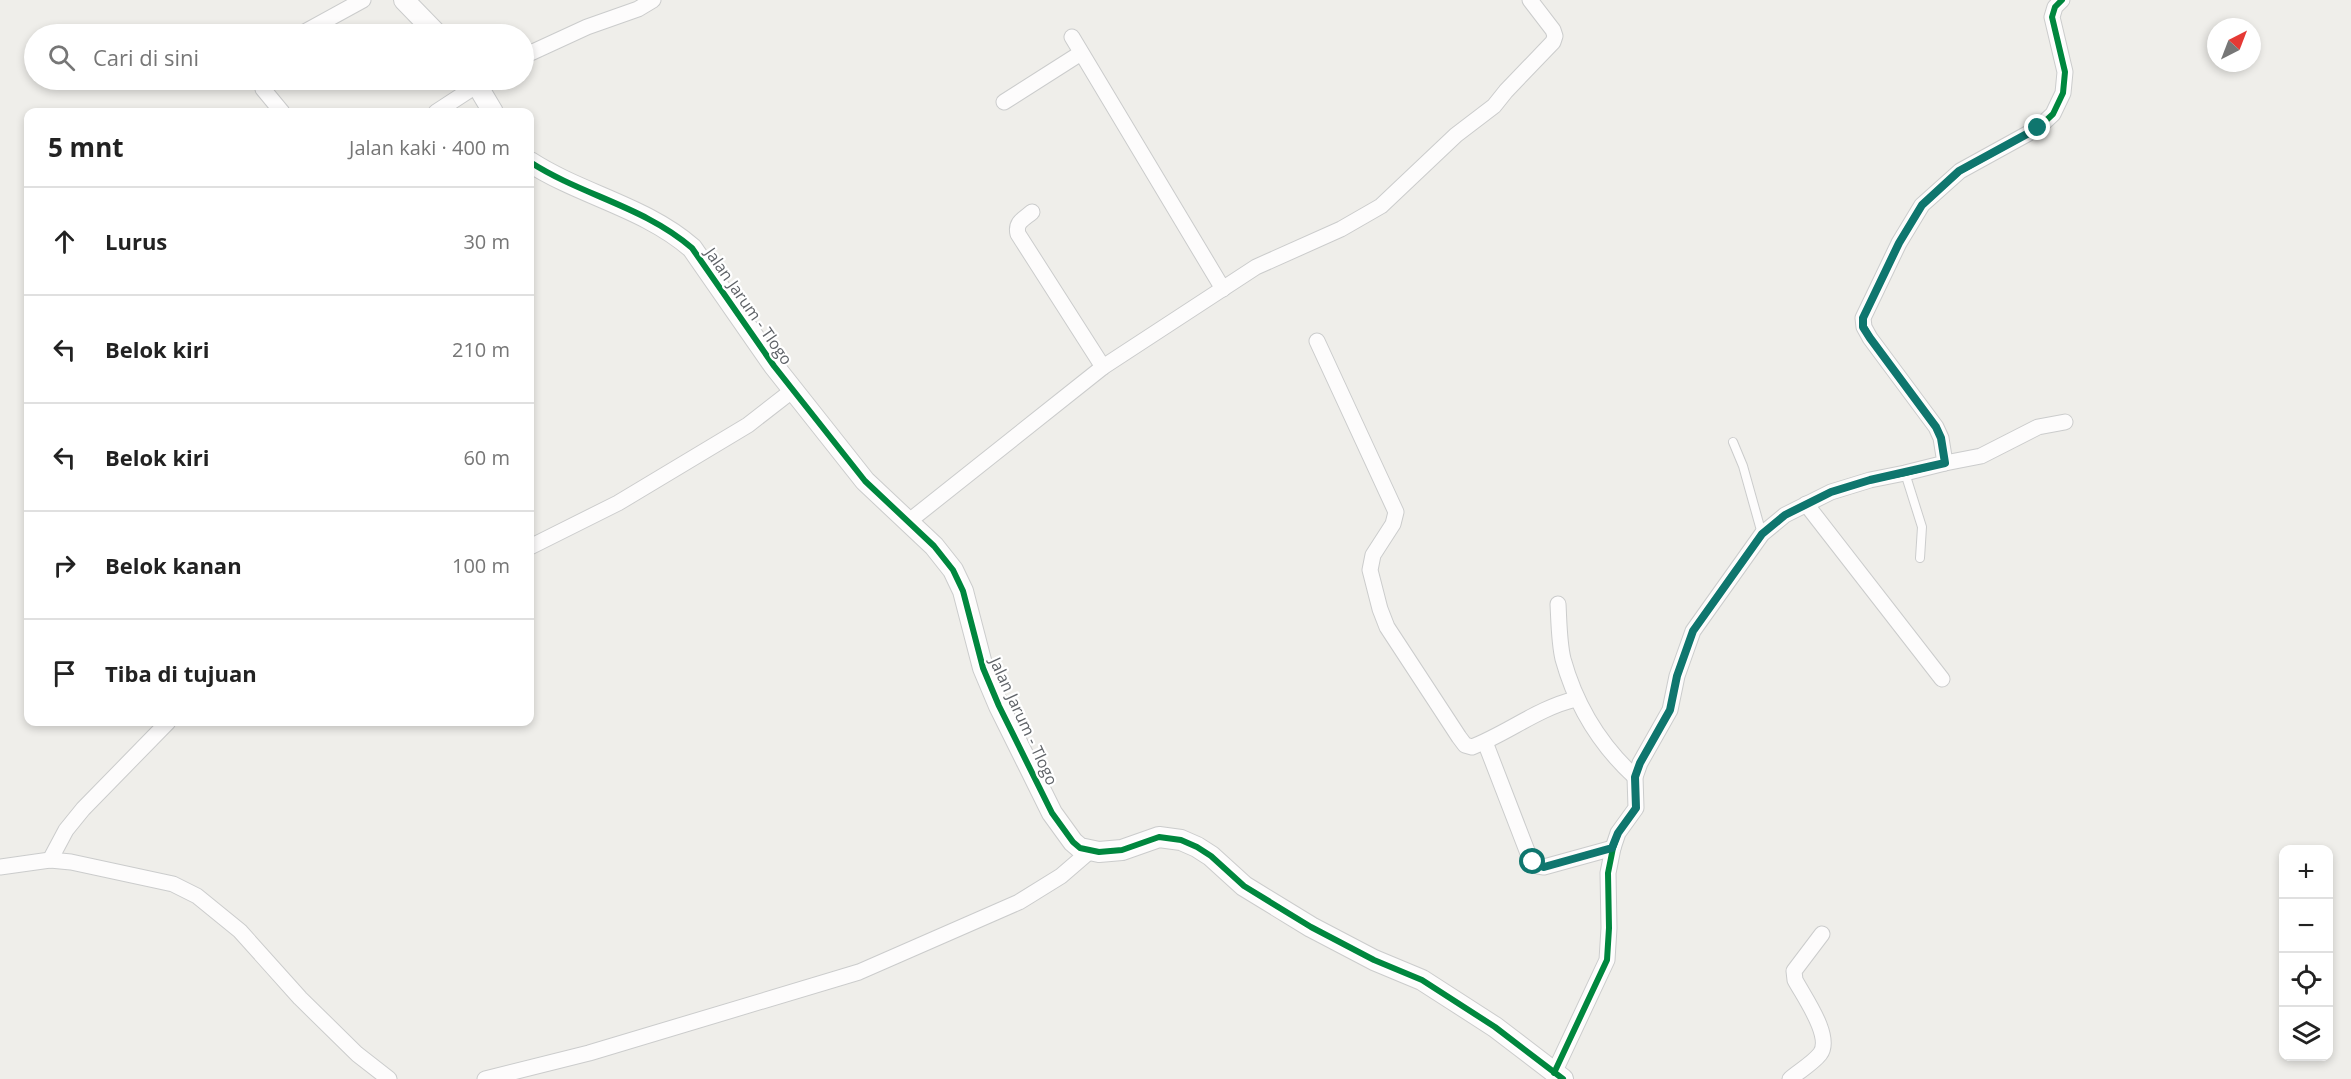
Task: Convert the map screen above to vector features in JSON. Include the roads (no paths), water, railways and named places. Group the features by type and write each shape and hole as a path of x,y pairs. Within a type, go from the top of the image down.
{"street":[{"path":"319,24 363,0"},
{"path":"404,0 427,24"},
{"path":"534,51 587,27 638,9 653,0"},
{"path":"908,522 1103,367 1256,267 1341,229 1381,206 1456,135 1494,106 1553,42 1555,36 1553,30 1530,0"},
{"path":"1945,463 1941,438 1936,427 1870,338 1863,327 1863,318 1899,243 1922,205 1959,171 2038,128 2053,114 2063,93 2065,72 2052,17 2055,7 2062,0"},
{"path":"1072,38 1224,289"},
{"path":"1004,102 1081,53"},
{"path":"264,90 279,108"},
{"path":"442,108 467,90"},
{"path":"483,90 491,108"},
{"name":"Jalan Jarum - Tlogo","path":"534,165 552,176 632,209 679,236 692,248 745,326 865,482 934,546 959,581 984,668 999,706 1052,813 1072,842 1090,851"},
{"path":"1032,212 1018,223 1016,228 1018,234 1103,367"},
{"path":"1317,341 1396,512 1393,524 1373,555 1370,570 1387,627 1465,744 1472,747 1485,742 1534,714 1561,702 1576,699"},
{"path":"534,545 618,503 748,425 793,390"},
{"path":"485,1079 589,1053 859,972 1019,902 1061,876 1090,851 1122,850 1160,837 1181,840 1197,847 1211,856 1244,886 1330,937 1374,960 1422,980 1495,1028 1558,1076 1607,960 1610,928 1608,873 1612,848 1618,833 1636,808 1635,777 1640,763 1670,710 1677,676 1693,631 1762,534 1785,515 1831,492 1870,480 1981,456 2038,427 2065,422"},
{"path":"1806,504 1942,680"},
{"path":"1558,604 1563,657 1576,699 1609,752 1635,777"},
{"path":"50,861 66,830 82,809 164,726"},
{"path":"1485,742 1533,862 1544,867 1612,848"},
{"path":"0,867 50,861 71,862 173,884 197,896 240,931 300,998 357,1054 389,1079"},
{"path":"1790,1079 1820,1054 1825,1044 1822,1032 1795,980 1794,971 1800,960 1822,934"}],"lane":[{"path":"1732,442 1743,466 1762,534"},
{"path":"1905,473 1922,527 1920,558"}]}
